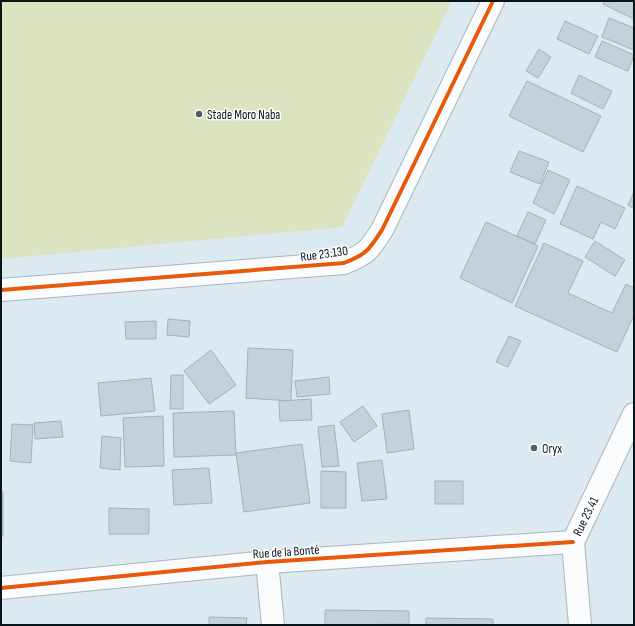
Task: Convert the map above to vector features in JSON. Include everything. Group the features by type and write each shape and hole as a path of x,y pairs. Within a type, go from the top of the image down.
{"street":[{"name":"Rue 23.130","path":"1,290 344,263 358,258 370,249 382,230 493,1"},
{"name":"Rue 23.41","path":"580,625 573,542 634,414"},
{"name":"Rue de la Bonté","path":"1,588 267,562 573,542"},
{"path":"267,562 273,625"}],"green space":[{"name":"Stade Moro Naba","path":"1,1 452,1 342,227 1,259"}],"building":[{"path":"604,1 634,1 634,19 603,4"},
{"path":"609,18 634,28 634,50 602,37"},
{"path":"565,21 598,36 589,54 557,39"},
{"path":"602,41 634,55 628,71 595,57"},
{"path":"539,49 551,57 538,78 526,71"},
{"path":"579,75 612,91 603,109 571,93"},
{"path":"527,81 601,116 583,152 509,116"},
{"path":"519,151 549,162 540,184 510,172"},
{"path":"548,170 570,180 554,214 533,203"},
{"path":"577,186 625,208 615,229 601,222 593,239 560,224"},
{"path":"634,192 634,209 628,205"},
{"path":"528,212 546,220 535,244 517,236"},
{"path":"486,222 538,246 512,303 460,278"},
{"path":"595,241 625,260 615,276 585,257"},
{"path":"544,243 583,261 568,293 612,313 626,284 634,288 634,315 617,352 515,306"},
{"path":"168,319 190,321 189,337 167,335"},
{"path":"156,321 156,339 126,339 125,322"},
{"path":"509,336 521,341 508,367 496,362"},
{"path":"248,348 293,350 291,401 246,398"},
{"path":"211,350 236,385 209,404 184,371"},
{"path":"171,375 183,375 183,409 170,409"},
{"path":"329,377 330,394 297,397 295,381"},
{"path":"151,378 155,411 101,416 98,383"},
{"path":"311,399 312,420 280,421 279,401"},
{"path":"363,406 377,426 354,442 340,422"},
{"path":"409,410 414,449 387,453 382,414"},
{"path":"234,411 236,455 174,457 173,413"},
{"path":"163,416 164,466 125,467 123,418"},
{"path":"61,421 63,437 35,439 34,423"},
{"path":"12,424 33,425 31,463 10,461"},
{"path":"334,425 339,466 322,467 318,427"},
{"path":"102,436 121,438 120,470 100,468"},
{"path":"302,444 310,503 244,512 236,453"},
{"path":"382,460 387,499 362,501 357,463"},
{"path":"209,468 212,503 174,505 172,470"},
{"path":"321,471 346,472 346,508 321,508"},
{"path":"435,481 463,481 463,504 435,504"},
{"path":"1,492 3,492 3,536 1,536"},
{"path":"109,508 149,509 149,534 109,534"},
{"path":"325,610 409,611 409,624 325,625"},
{"path":"209,617 247,618 246,625 209,625"},
{"path":"426,618 493,619 493,625 426,625"}],"cycle path":[{"path":"1,290 344,263 358,257 367,251 382,230 493,1"},
{"path":"1,588 267,562 573,542"}],"place":[{"name":"Stade Moro Naba","path":"199,114"},
{"name":"Oryx","path":"534,448"}]}
